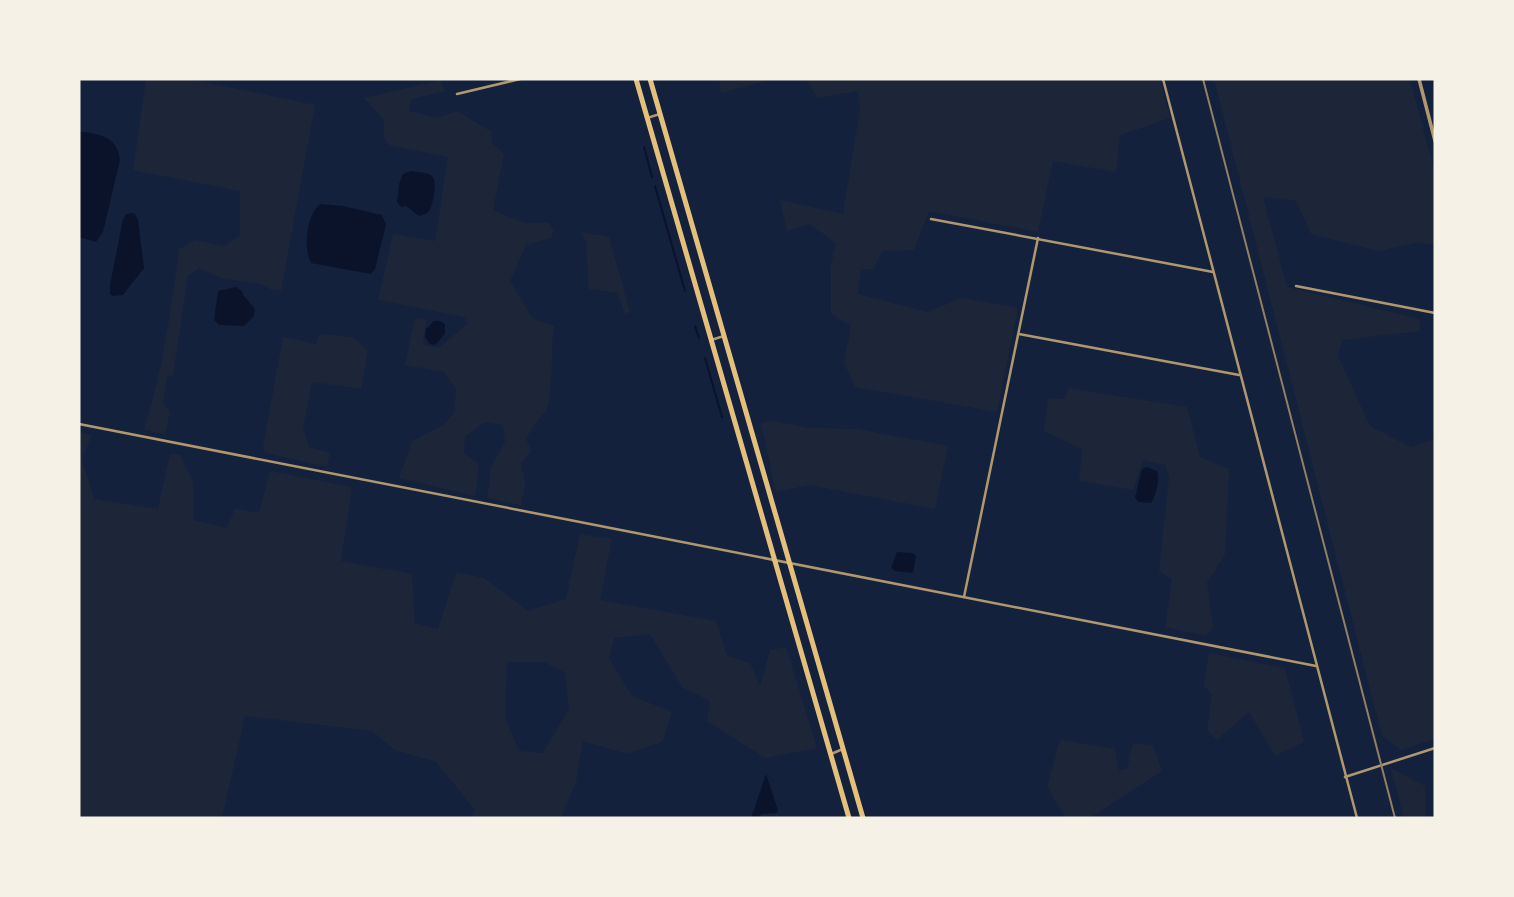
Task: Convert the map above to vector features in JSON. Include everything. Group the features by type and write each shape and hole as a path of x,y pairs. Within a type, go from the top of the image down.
{"highway":[{"path":"636,79 849,818"},
{"path":"650,79 863,818"}],"street":[{"path":"457,94 520,79"},
{"path":"1163,79 1357,818"},
{"path":"1419,79 1435,141"},
{"path":"647,118 660,114"},
{"path":"931,219 1213,272"},
{"path":"964,597 1038,238"},
{"path":"1296,286 1435,313"},
{"path":"1019,334 1240,375"},
{"path":"711,340 724,336"},
{"path":"79,424 1316,666"},
{"path":"1345,777 1435,748"},
{"path":"831,754 843,750"}],"shaded area":[{"path":"146,79 190,79 315,105 281,291 262,284 224,279 199,268 188,276 173,375 167,377 163,404 170,412 165,435 144,429 161,362 179,249 195,240 223,246 240,236 240,191 133,170"},
{"path":"719,79 774,79 721,93"},
{"path":"806,79 1160,79 1170,118 1120,135 1116,172 1053,161 1038,232 929,211 914,250 882,251 873,269 861,269 858,294 927,312 962,298 1018,308 997,412 855,387 844,363 851,326 831,314 831,265 836,243 810,224 787,231 780,200 843,214 860,109 858,91 817,98"},
{"path":"1214,79 1410,79 1435,174 1435,245 1418,242 1379,251 1311,234 1296,201 1263,197 1287,287 1419,319 1420,331 1342,340 1338,356 1370,426 1411,447 1435,439 1435,739 1401,750 1382,736"},
{"path":"441,80 445,91 412,99 409,111 436,118 457,111 492,132 491,142 504,154 493,210 525,223 549,223 554,230 551,238 526,245 510,281 533,319 554,326 548,402 546,412 526,438 531,451 521,463 525,484 521,505 487,498 491,467 505,442 503,425 485,422 465,437 464,453 479,465 475,496 399,478 412,441 443,425 454,413 456,389 444,372 405,365 415,318 426,319 423,345 438,348 468,324 464,317 378,300 393,234 435,241 448,157 389,145 384,136 384,120 364,98"},
{"path":"79,131 100,135 111,141 120,160 103,232 96,242 79,237"},
{"path":"410,171 429,174 434,180 432,204 427,213 419,216 397,202 403,174"},
{"path":"320,204 382,215 386,225 375,269 371,274 311,263 307,249 307,232 315,209"},
{"path":"132,213 138,220 144,268 123,295 113,296 110,294 110,285 123,219 126,214"},
{"path":"581,232 609,237 630,312 625,314 617,293 589,289 586,241"},
{"path":"236,287 255,309 254,316 244,326 219,325 214,320 218,291"},
{"path":"434,321 445,324 445,334 435,345 430,344 425,337 426,329"},
{"path":"319,334 353,337 368,351 361,389 312,382 303,428 309,447 330,453 327,467 265,453 263,446 283,337 316,344"},
{"path":"1068,388 1187,407 1200,457 1229,469 1225,555 1207,582 1213,627 1206,636 1165,627 1172,579 1159,571 1169,478 1165,465 1143,460 1133,490 1079,481 1082,449 1044,431 1048,398 1065,399"},
{"path":"775,421 808,428 857,429 948,446 935,509 809,485 776,492 761,423"},
{"path":"79,432 92,435 82,459 94,499 158,509 170,454 180,455 193,482 194,520 227,528 235,508 259,513 270,471 352,487 341,561 412,574 415,623 438,629 456,572 484,578 528,611 566,599 580,534 612,539 600,600 716,621 727,656 750,663 760,686 770,650 786,647 817,748 765,758 707,721 710,701 682,687 650,634 614,638 609,658 632,696 672,712 663,741 627,754 583,741 576,782 561,818 471,818 475,810 436,762 395,750 372,731 245,716 222,818 79,818","holes":["507,662 544,662 565,673 569,709 543,753 519,751 505,717"]},
{"path":"1147,467 1157,471 1158,475 1151,503 1138,502 1135,497 1142,469"},
{"path":"897,552 913,553 916,556 913,573 891,568"},
{"path":"1209,653 1285,668 1304,742 1275,756 1249,712 1217,740 1207,730 1212,694 1204,686"},
{"path":"1060,740 1115,749 1119,770 1127,769 1133,743 1153,745 1162,771 1090,818 1066,818 1047,787"},
{"path":"1391,768 1425,786 1426,818 1404,818"},
{"path":"766,774 777,813 751,818"}],"waterway":[{"path":"644,147 652,177"},
{"path":"655,186 685,291"},
{"path":"695,326 699,338"},
{"path":"705,358 722,417"}],"railway":[{"path":"1203,79 1395,818"}]}
